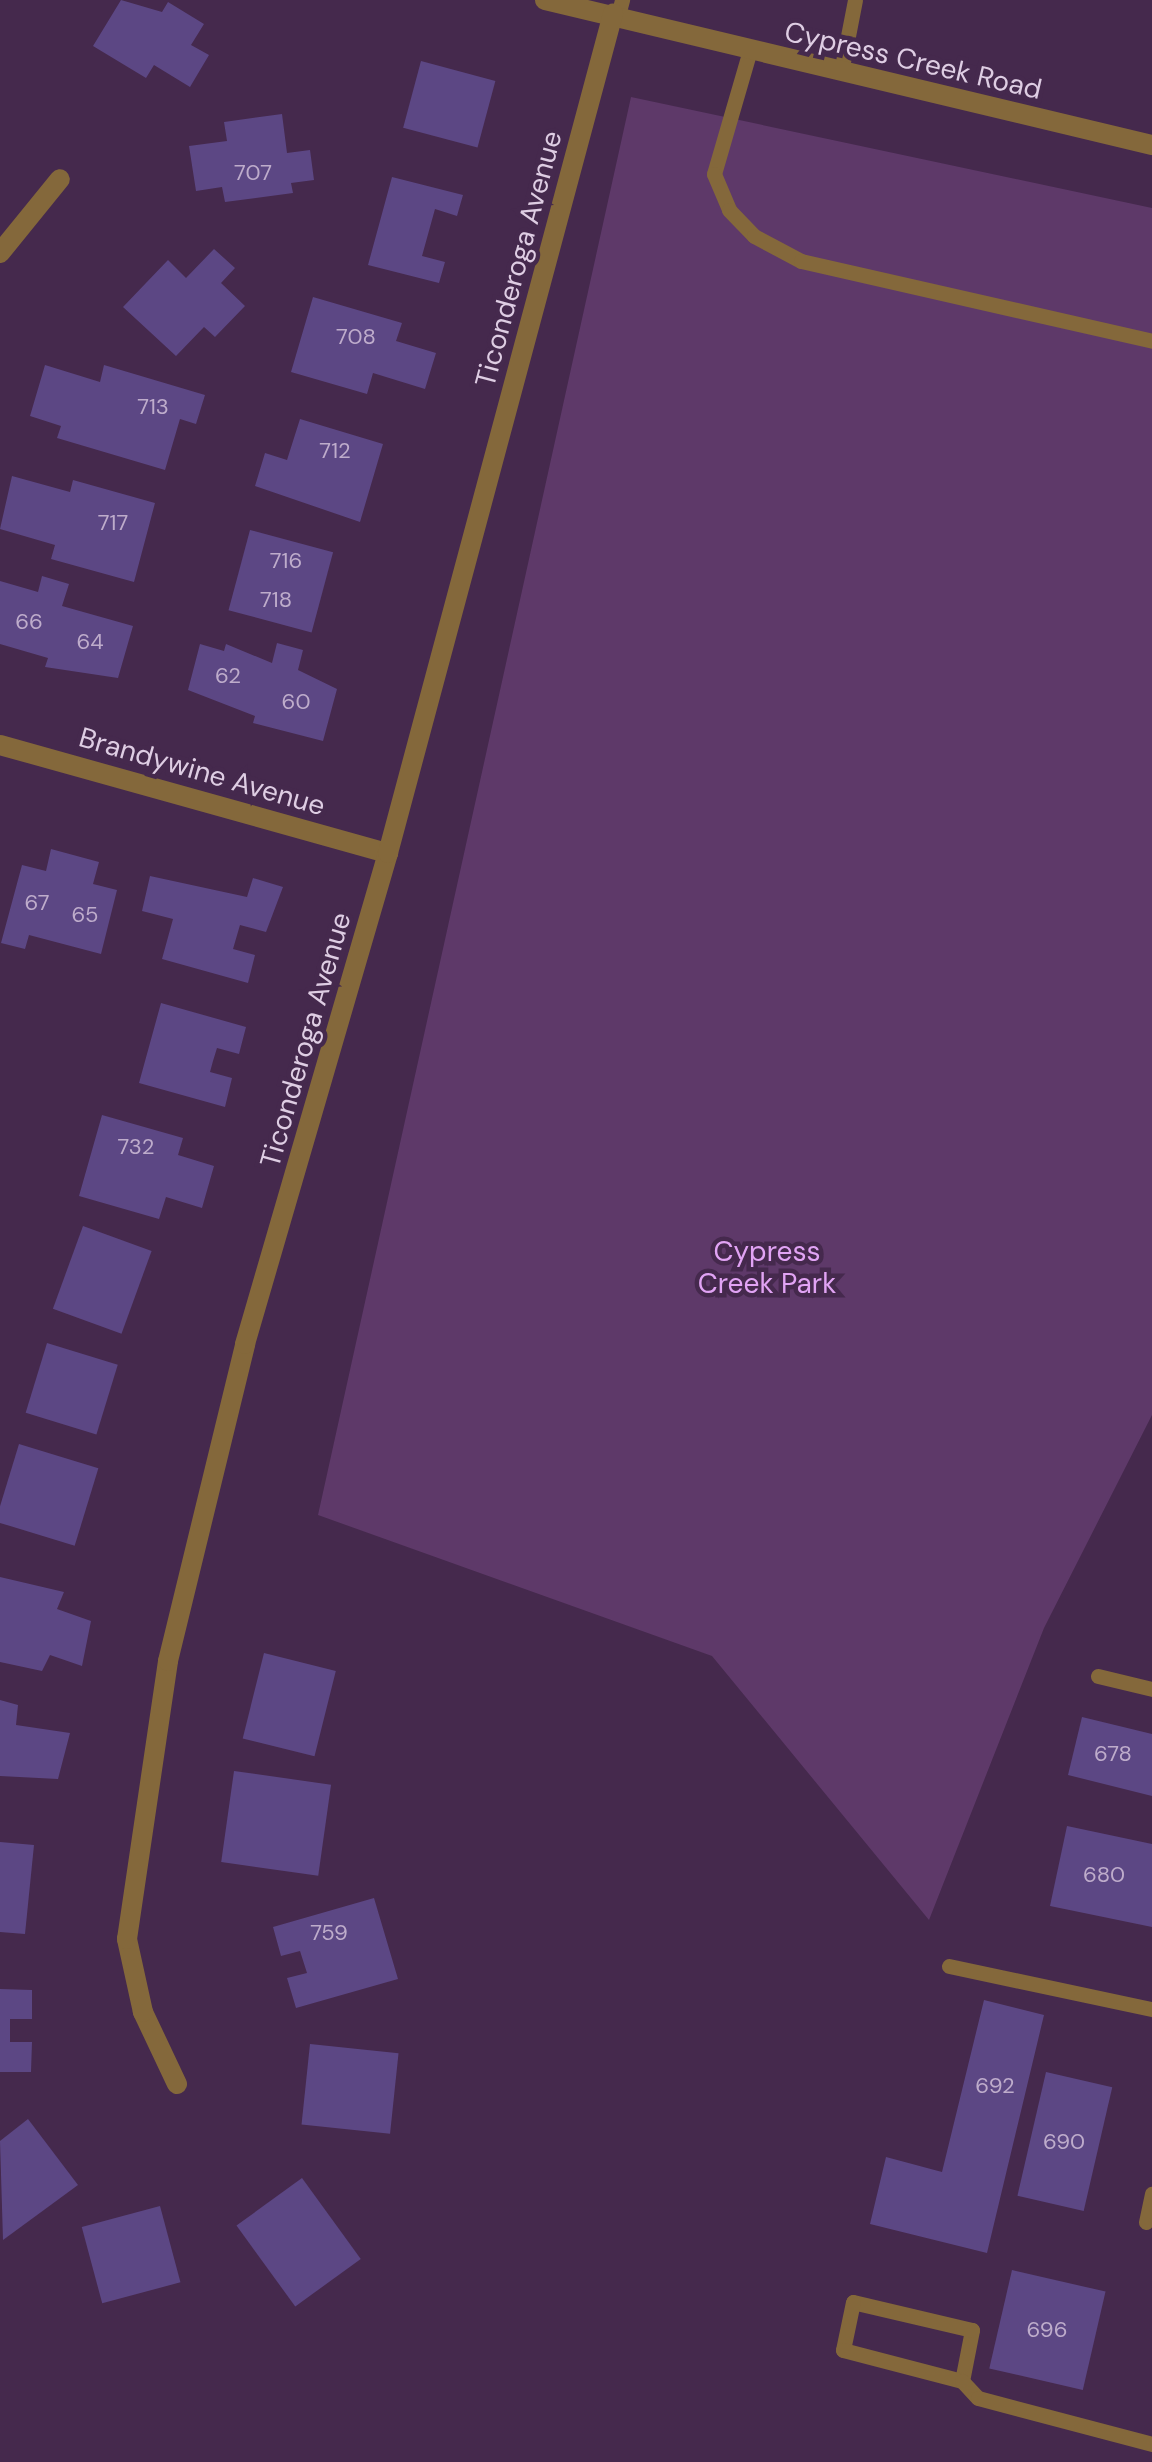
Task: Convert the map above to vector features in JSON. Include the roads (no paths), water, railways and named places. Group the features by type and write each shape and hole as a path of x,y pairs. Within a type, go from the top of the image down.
{"street":[{"name":"Cypress Creek Road","path":"546,0 618,10 750,50 1152,145"},
{"name":"Ticonderoga Avenue","path":"177,2084 143,2012 127,1940 145,1782 245,1344 388,853 618,10"},
{"path":"0,253 60,180"},
{"name":"Brandywine Avenue","path":"0,745 388,853"}],"lane":[{"path":"840,72 855,0"},
{"path":"750,50 714,174 729,210 754,236 801,262 1152,341"},
{"path":"1098,1676 1152,1689"},
{"path":"949,1966 1152,2008"},
{"path":"1146,2222 1152,2194"},
{"path":"962,2381 972,2330 853,2302 843,2350 962,2381 978,2398 1152,2444"}],"park label":[{"name":"Cypress Creek Park","path":"767,1268"}]}
